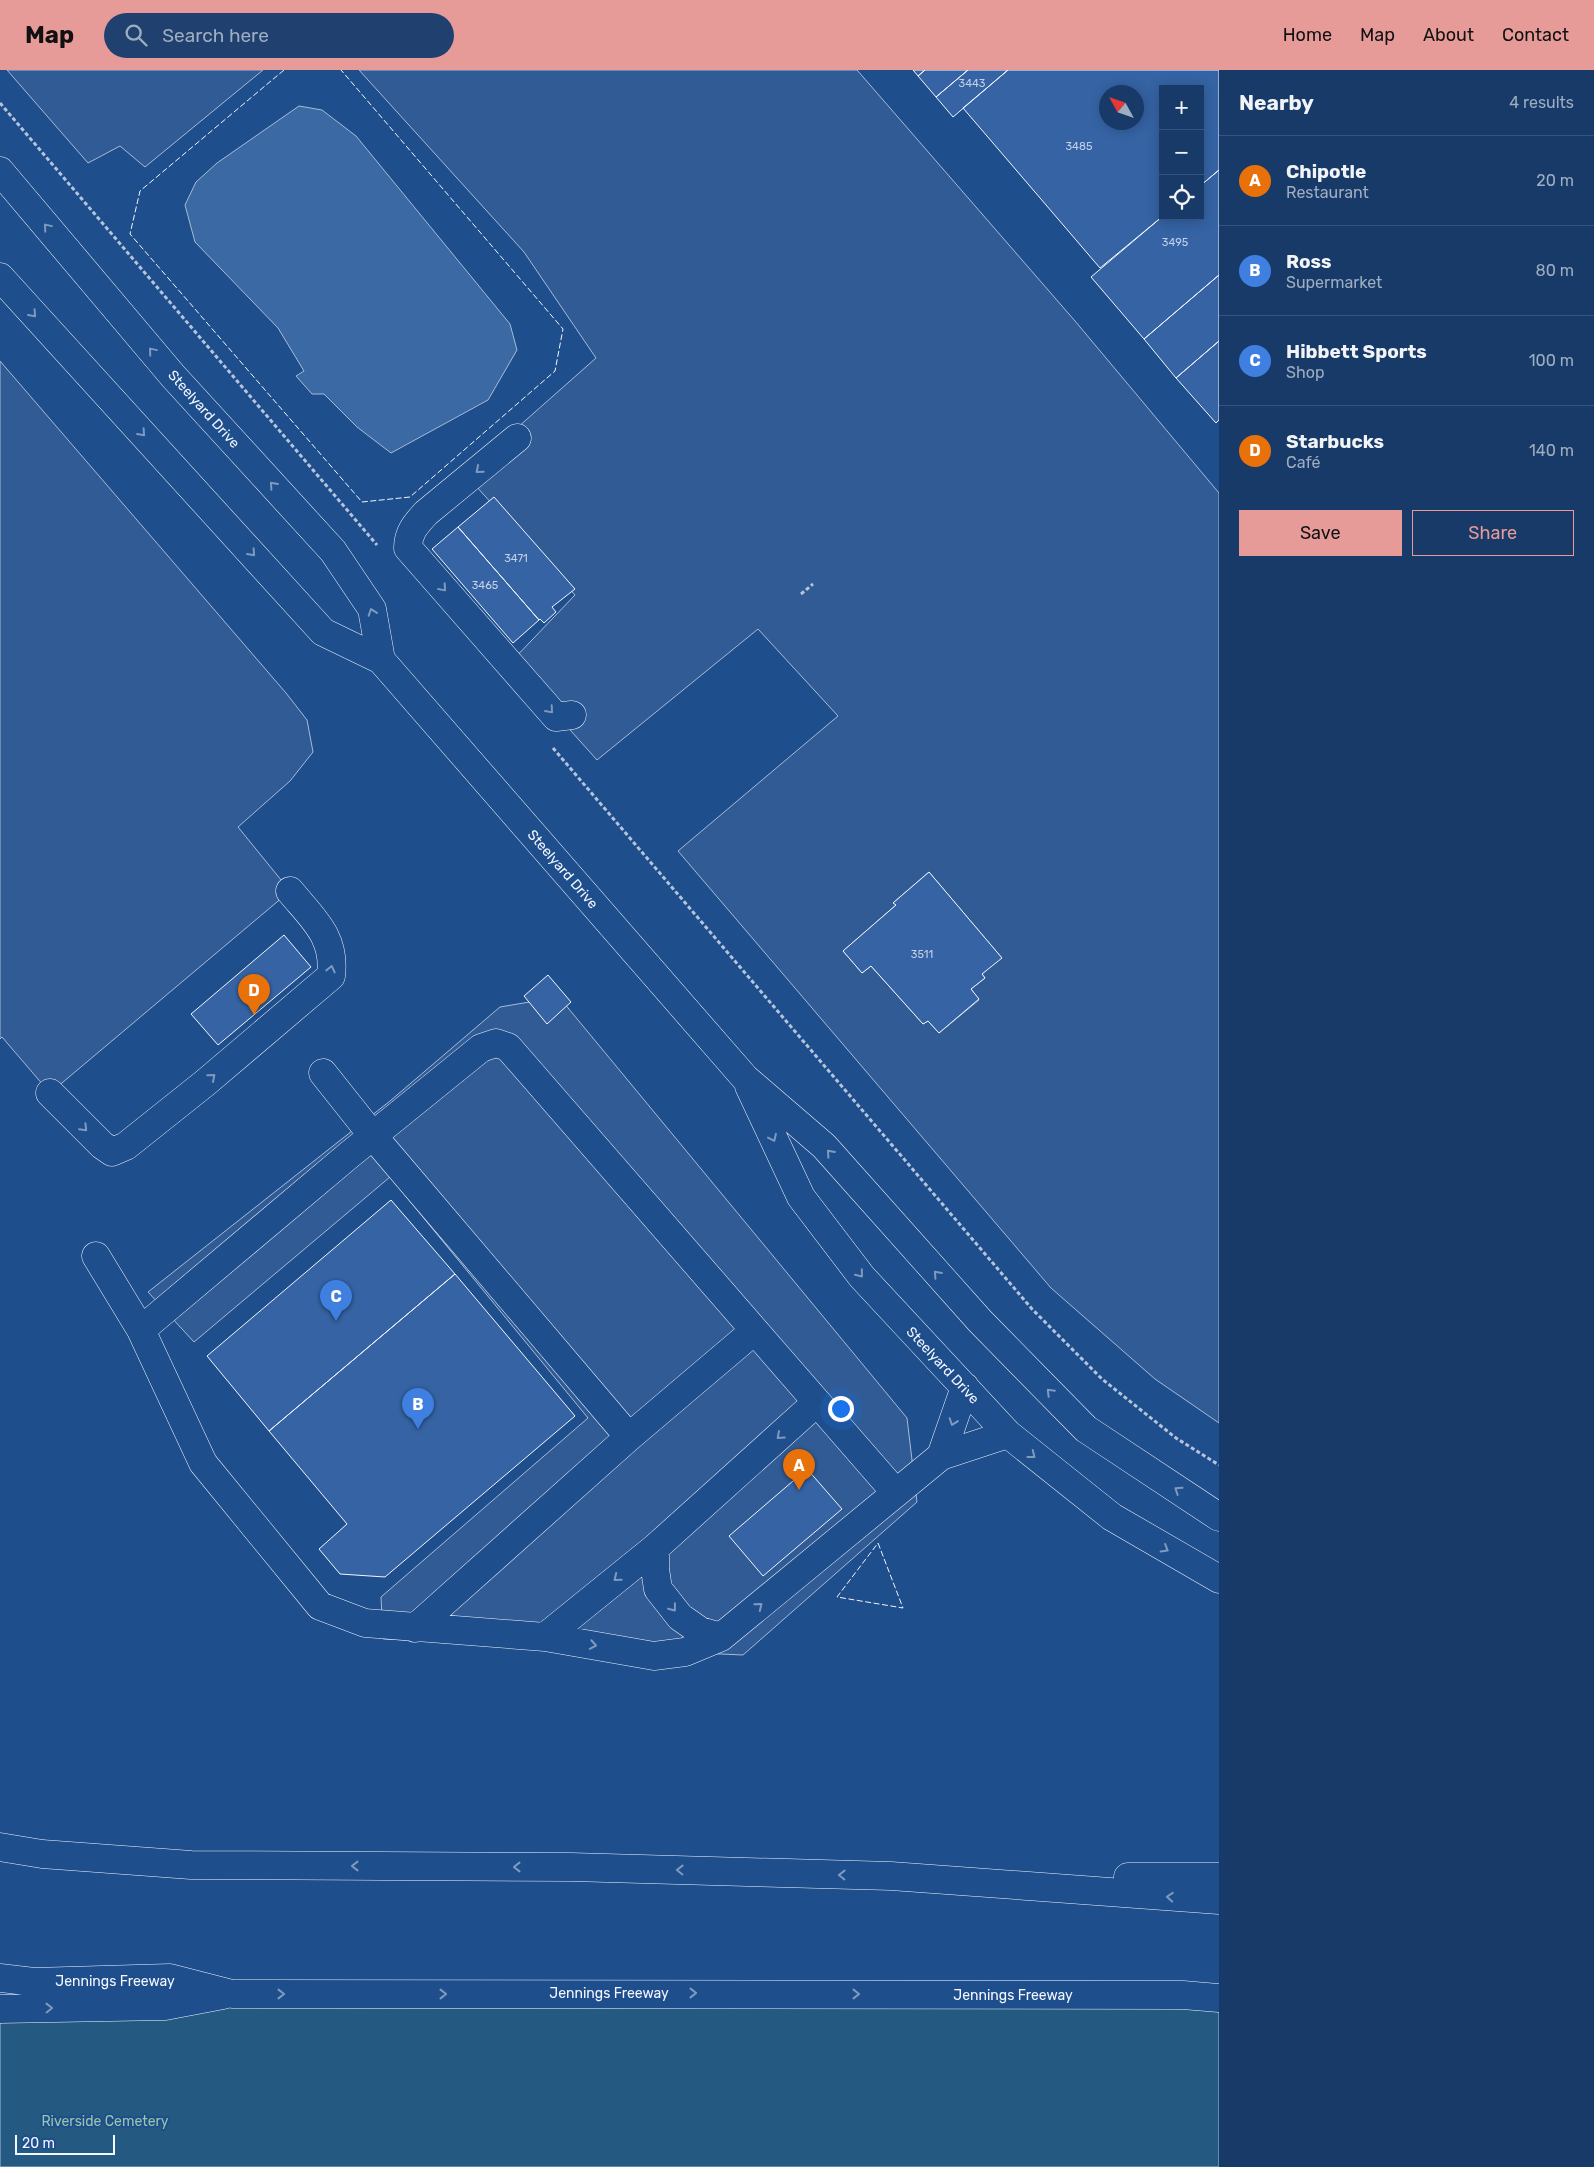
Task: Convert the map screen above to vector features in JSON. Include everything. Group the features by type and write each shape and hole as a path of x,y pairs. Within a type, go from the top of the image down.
{"main road":[{"name":"Steelyard Drive","path":"0,171 173,376 333,551 372,609 381,660"},
{"name":"Steelyard Drive","path":"0,277 324,632 381,660 745,1078 824,1146 980,1321 1086,1429 1219,1516"},
{"path":"517,438 426,513 413,527 408,537 408,548 556,717 572,715"},
{"path":"50,1093 102,1145 112,1152 126,1146 205,1083 331,976 333,959 329,941 290,891"},
{"path":"141,1330 372,1136 481,1048 496,1043 508,1047 896,1493"},
{"path":"323,1073 372,1136 629,1437"},
{"name":"Steelyard Drive","path":"745,1078 801,1197 862,1277 1008,1434 1112,1516 1219,1579"},
{"path":"96,1256 141,1330 203,1463 320,1606 365,1623 545,1637 654,1656 685,1652 721,1637 941,1456 1008,1434"},
{"path":"415,1628 629,1437 754,1332"},
{"path":"941,1456 965,1387"},
{"path":"545,1637 655,1548 816,1403"},
{"path":"655,1548 657,1582 664,1596 680,1618 700,1630 721,1637"},
{"path":"0,1848 42,1854 191,1865 571,1868 891,1876 1219,1877"},
{"path":"891,1876 1219,1900"},
{"name":"Jennings Freeway","path":"0,1978 34,1982 170,1978 232,1994 1183,1995 1219,1998"},
{"path":"0,2009 165,2006 232,1994"}],"path":[{"path":"0,103 382,550"},
{"path":"801,594 813,584"},
{"path":"547,742 1032,1309 1102,1379 1176,1438 1219,1465"}],"green space":[{"name":"Riverside Cemetery","path":"1219,1998 1219,2167 0,2167 0,2014 18,2009"}],"shaded area":[{"path":"7,70 263,70 145,167 120,146 88,163"},
{"path":"359,70 857,70 1075,321 1219,493 1219,1423 1155,1379 1051,1288 678,851 838,716 758,629 597,760 510,663 575,595 465,474 596,358 524,252","holes":["929,872 1001,957 982,974 985,978 971,989 979,1000 939,1033 928,1021 923,1024 871,966 862,973 843,951 896,905 894,902"]},
{"path":"299,106 322,110 356,136 510,324 517,350 488,400 391,453 357,427 324,394 312,394 296,376 304,371 278,328 195,242 185,205 196,182 217,163"},
{"path":"0,361 286,693 307,720 313,752 290,781 238,827 290,891 50,1093 2,1037 0,1039"},
{"path":"559,997 907,1418 917,1502 743,1655 383,1639 381,1597 588,1418 390,1177 194,1342 148,1292 390,1101 500,1007"}],"building":[{"path":"913,70 925,70 918,76"},
{"path":"925,70 968,70 936,97 918,76"},
{"path":"968,70 1008,70 953,117 936,97"},
{"path":"1008,70 1219,70 1219,170 1204,183 1204,85 1159,85 1159,219 1100,268 963,108"},
{"path":"1219,170 1219,275 1144,339 1091,277 1159,219 1204,220 1204,183"},
{"path":"1219,275 1219,341 1176,378 1144,339"},
{"path":"1219,341 1219,420 1216,423 1176,378"},
{"path":"494,497 575,589 552,607 556,612 544,623 539,620 458,527"},
{"path":"458,527 539,620 513,643 432,549"},
{"path":"929,872 1002,958 982,974 985,978 971,989 979,999 939,1033 928,1021 923,1024 871,966 862,973 843,951 896,905 893,903"},
{"path":"284,935 311,967 218,1045 191,1014"},
{"path":"548,975 571,1002 547,1024 524,996"},
{"path":"391,1200 455,1274 269,1431 207,1356"},
{"path":"455,1274 575,1416 385,1577 340,1574 319,1549 347,1524 269,1431"},
{"path":"807,1469 842,1509 763,1576 729,1536"}],"fence":[{"path":"284,70 140,191 130,234 362,502 410,497 555,371 563,329 341,70"},
{"path":"878,1543 903,1608 837,1597 878,1543"}],"place":[{"name":"Starbucks","path":"254,1015"},
{"name":"Hibbett Sports","path":"336,1321"},
{"name":"Ross","path":"418,1429"},
{"name":"Chipotle","path":"799,1490"}]}
